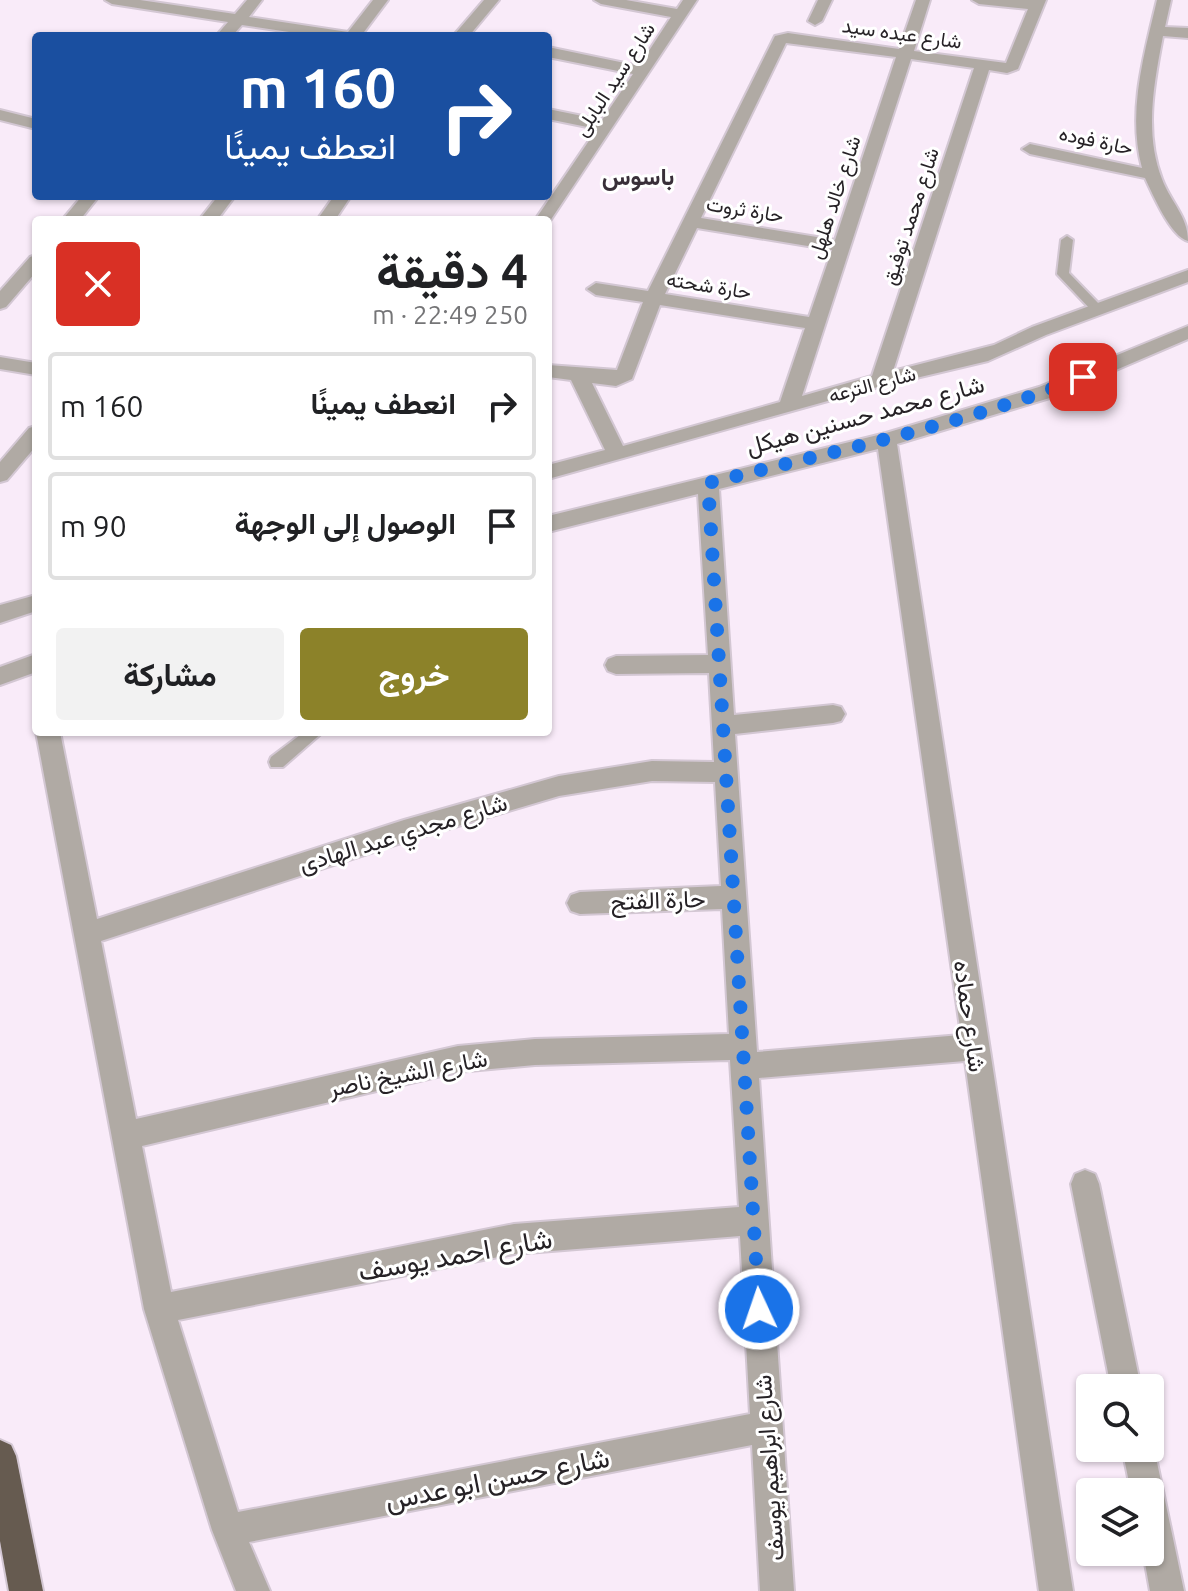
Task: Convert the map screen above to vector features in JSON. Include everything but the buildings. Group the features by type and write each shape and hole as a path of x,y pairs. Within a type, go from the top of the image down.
{"highway":[{"path":"0,1456 26,1591"}],"street":[{"path":"112,0 318,32"},
{"path":"227,32 255,0"},
{"path":"356,32 381,0"},
{"path":"464,32 492,0"},
{"path":"601,0 685,7"},
{"path":"815,21 825,0"},
{"name":"شارع خالد هلهل","path":"788,408 923,0"},
{"path":"979,0 1038,3"},
{"path":"1164,0 1142,102 1142,135 1152,175 1188,236"},
{"name":"شارع عبده سيد","path":"691,222 780,39 784,37 1003,68 1013,66 1038,3"},
{"name":"شارع سيد البابلى","path":"546,216 555,193 607,126 685,7"},
{"path":"1157,31 1188,33"},
{"path":"552,53 643,71"},
{"name":"شارع محمد توفيق","path":"880,380 983,65"},
{"path":"0,115 32,123"},
{"path":"552,115 607,126"},
{"name":"حارة فوده","path":"1030,149 1152,175"},
{"path":"74,216 88,200"},
{"path":"211,216 224,200"},
{"path":"552,371 616,379 625,374 654,298 691,222"},
{"name":"حارة ثروت","path":"691,222 841,246"},
{"path":"0,303 32,266"},
{"name":"شارع الترعه","path":"552,471 880,380 992,354 1017,345 1039,331 1188,276"},
{"name":"حارة شحته","path":"596,289 815,324"},
{"name":"شارع محمد حسنين هيكل","path":"552,523 887,440 1046,392 1188,332"},
{"path":"0,363 32,368"},
{"path":"578,374 617,455"},
{"path":"0,475 32,438"},
{"name":"شارع حماده","path":"887,440 1056,1591"},
{"name":"شارع ابراهيم يوسف","path":"708,483 777,1591"},
{"path":"0,614 32,604"},
{"path":"616,665 720,664"},
{"path":"0,676 32,666"},
{"path":"725,725 833,714"},
{"path":"49,736 159,1309 228,1530 253,1591"},
{"name":"شارع مجدي عبد الهادى","path":"86,934 404,831 559,786 652,771 727,772"},
{"name":"حارة الفتح","path":"580,903 735,897"},
{"name":"شارع الشيخ ناصر","path":"124,1136 458,1059 535,1052 745,1057 975,1047"},
{"path":"1085,1184 1123,1374"},
{"name":"شارع احمد يوسف","path":"159,1309 514,1239 754,1220"},
{"name":"شارع حسن ابو عدس","path":"228,1530 765,1427"},
{"path":"1162,1566 1167,1591"},
{"path":"1181,1591 1188,1588"}],"lane":[{"path":"1067,240 1063,274 1097,309"},
{"path":"277,762 310,736"}],"district":[{"name":"باسوس","path":"638,176"}],"route":[{"path":"759,1309 708,483 887,440 1046,392 1083,377"}]}
